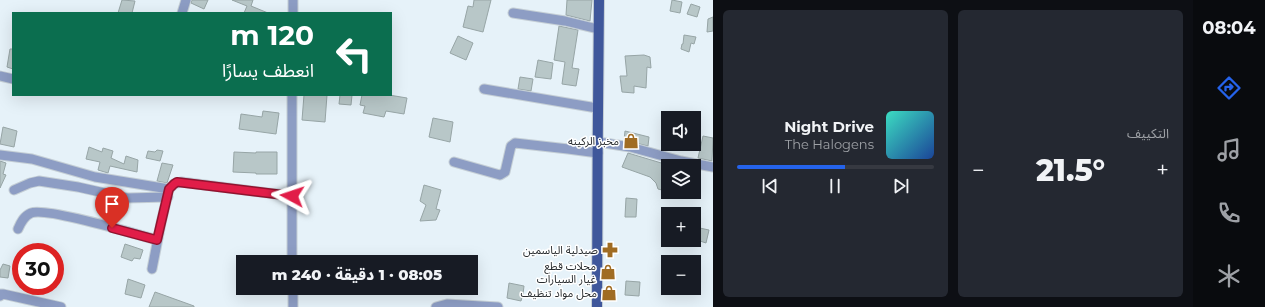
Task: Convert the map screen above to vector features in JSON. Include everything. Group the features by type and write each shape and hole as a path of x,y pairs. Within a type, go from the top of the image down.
{"main road":[{"path":"597,307 597,108 599,0"}],"street":[{"path":"182,12 186,0"},
{"path":"292,0 293,12"},
{"path":"513,13 565,21 598,29"},
{"path":"0,76 12,79"},
{"path":"484,89 597,108"},
{"path":"292,96 292,255"},
{"path":"598,142 713,167"},
{"path":"454,162 502,175 505,172 511,146 516,143 568,148 598,153"},
{"path":"0,155 32,159 95,177 169,193"},
{"path":"14,190 39,181 78,187 127,198 169,193"},
{"path":"152,269 157,240 169,193 174,184 180,182 292,196"},
{"path":"18,229 25,217 32,213 39,212 66,217 157,240"},
{"path":"0,296 3,294 61,307"},
{"path":"293,295 293,307"},
{"path":"436,307 447,304 498,307"}],"building":[{"path":"122,0 135,1 132,12 118,12"},
{"path":"192,0 208,0 204,9 191,3"},
{"path":"232,0 253,0 251,6 266,12 244,12 247,6"},
{"path":"474,0 491,0 483,32 463,27 468,6 473,7"},
{"path":"567,0 592,0 590,21 566,15"},
{"path":"672,0 682,2 680,13 670,11"},
{"path":"691,4 700,7 697,17 687,14"},
{"path":"713,17 713,31 707,32 708,19"},
{"path":"559,26 578,30 572,68 579,69 576,86 562,84 565,62 554,60"},
{"path":"684,35 696,37 694,44 691,43 689,52 681,49"},
{"path":"458,36 473,43 466,60 450,53"},
{"path":"10,49 12,49 12,69 7,67"},
{"path":"644,55 650,57 651,68 647,67 646,88 634,86 634,93 622,92 620,76 627,76 625,56"},
{"path":"538,60 553,63 551,79 535,77"},
{"path":"520,77 533,79 531,91 518,89"},
{"path":"304,96 327,96 325,122 302,120"},
{"path":"340,96 352,96 351,105 339,104"},
{"path":"362,96 392,96 407,98 404,114 386,111 384,117 363,113 365,106 360,105"},
{"path":"263,111 279,113 276,134 239,129 241,114 262,117"},
{"path":"433,118 453,122 450,142 429,137"},
{"path":"3,127 17,131 14,147 0,144"},
{"path":"625,131 649,137 648,146 624,140"},
{"path":"703,136 713,138 712,161 698,158 700,151 701,151"},
{"path":"89,147 102,152 103,148 113,151 111,158 124,164 126,156 138,160 137,172 110,166 108,173 98,170 100,162 86,159"},
{"path":"157,150 163,151 160,161 146,158 148,151 155,152"},
{"path":"234,152 277,152 277,174 233,172"},
{"path":"628,153 661,163 661,190 658,189 656,183 650,177 622,167"},
{"path":"0,161 6,163 3,174 6,175 0,188"},
{"path":"162,163 173,165 167,183 157,181"},
{"path":"424,185 441,190 436,209 440,210 436,220 420,221 426,205 420,201"},
{"path":"626,198 637,199 636,217 625,217"},
{"path":"701,228 709,230 706,243 701,241"},
{"path":"125,244 143,250 140,259 134,258 132,261 121,257"},
{"path":"3,264 10,266 8,278 0,277 0,270"},
{"path":"128,279 145,285 141,298 125,294"},
{"path":"626,281 640,282 639,296 625,295"},
{"path":"509,283 524,286 521,301 507,298"},
{"path":"155,292 194,306 194,307 149,307"}],"place":[{"name":"مخبز الركينه","path":"631,141"},
{"name":"صيدلية الياسمين","path":"610,250"},
{"name":"محلات قطع غيار السيارات","path":"608,272"},
{"name":"محل مواد تنظيف","path":"609,293"}],"route":[{"path":"112,228 157,240 169,189 177,182 292,196"}]}
